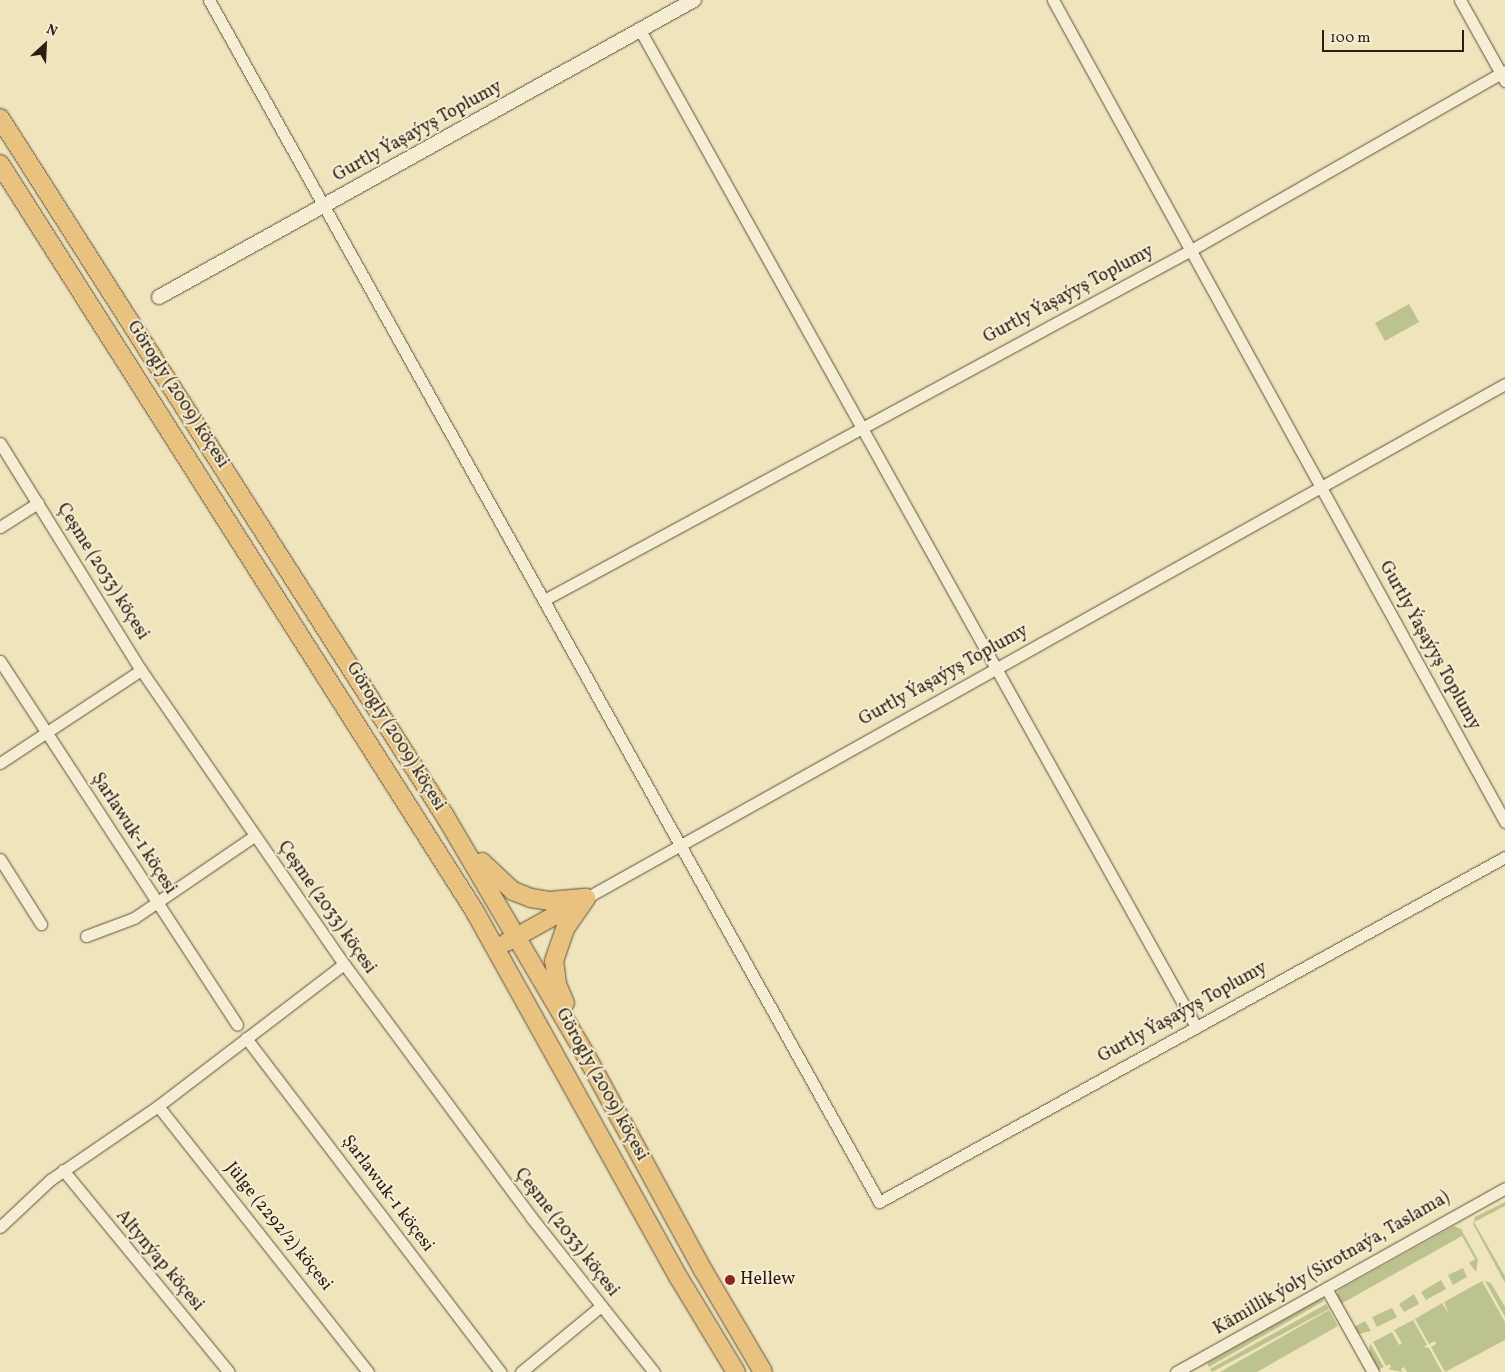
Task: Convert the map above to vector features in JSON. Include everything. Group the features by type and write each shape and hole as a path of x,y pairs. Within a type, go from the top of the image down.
{"main road":[{"name":"Görogly (2009) köçesi","path":"0,118 445,816 584,1052 703,1270 763,1372"},
{"name":"Görogly (2009) köçesi","path":"0,164 496,948 679,1278 736,1372"},
{"path":"445,816 494,877 513,891 550,901 586,898"},
{"path":"496,948 586,898"},
{"path":"584,1052 557,984 554,960 566,927 586,898"}],"street":[{"path":"209,0 680,845"},
{"name":"Gurtly Ýaşaýyş Toplumy","path":"159,297 694,0"},
{"name":"Gurtly Ýaşaýyş Toplumy","path":"1053,0 1505,822"},
{"path":"1460,0 1504,75"},
{"path":"640,30 1196,1027"},
{"name":"Gurtly Ýaşaýyş Toplumy","path":"544,600 1191,250 1504,75"},
{"name":"Gurtly Ýaşaýyş Toplumy","path":"586,898 1505,384"},
{"name":"Çeşme (2033) köçesi","path":"0,442 141,670 344,964 451,1111 654,1372"},
{"path":"0,527 38,503"},
{"name":"Şarlawuk-1 köçesi","path":"0,661 237,1025"},
{"path":"0,763 141,670"},
{"path":"86,936 134,918 254,836"},
{"name":"Gurtly Ýaşaýyş Toplumy","path":"680,845 879,1202 1505,857"},
{"path":"0,859 41,924"},
{"path":"0,1227 32,1195 63,1170 158,1106 344,964"},
{"name":"Şarlawuk-1 köçesi","path":"246,1038 500,1372"},
{"name":"Jülge (2292/2) köçesi","path":"158,1106 368,1372"},
{"name":"Altynýap köçesi","path":"63,1170 229,1372"},
{"name":"Kämillik ýoly (Sirotnaýa, Taslama)","path":"1176,1372 1505,1188"},
{"path":"1326,1288 1373,1372"},
{"path":"521,1372 601,1306"}],"green space":[{"path":"1409,304 1419,322 1385,341 1375,323"},
{"path":"1505,1202 1505,1206 1474,1222 1505,1276 1505,1283 1473,1224 1475,1217"},
{"path":"1454,1226 1461,1229 1478,1260 1476,1272 1469,1263 1475,1259 1462,1236 1339,1305 1335,1296 1339,1290"},
{"path":"1463,1268 1467,1277 1453,1285 1448,1275"},
{"path":"1441,1280 1446,1289 1426,1300 1421,1292"},
{"path":"1482,1281 1505,1322 1505,1340 1445,1372 1431,1347 1436,1344 1435,1341 1429,1344 1415,1319 1442,1303 1449,1314 1444,1302"},
{"path":"1485,1281 1491,1283 1505,1307 1505,1317"},
{"path":"1414,1294 1419,1304 1404,1312 1399,1304"},
{"path":"1322,1298 1324,1301 1209,1367 1207,1363"},
{"path":"1326,1304 1329,1309 1212,1372 1210,1369"},
{"path":"1392,1308 1397,1317 1377,1327 1372,1317"},
{"path":"1329,1310 1338,1326 1257,1372 1220,1372"},
{"path":"1413,1320 1427,1345 1424,1347 1429,1348 1442,1372 1407,1372 1404,1367 1401,1369 1402,1372 1388,1369 1391,1367 1390,1364 1386,1366 1373,1342 1392,1332 1399,1345 1402,1343 1394,1330"},
{"path":"1365,1321 1371,1331 1359,1334 1354,1327"},
{"path":"1370,1343 1384,1367 1378,1370 1369,1353"}],"place":[{"name":"Hellew","path":"730,1280"}]}
